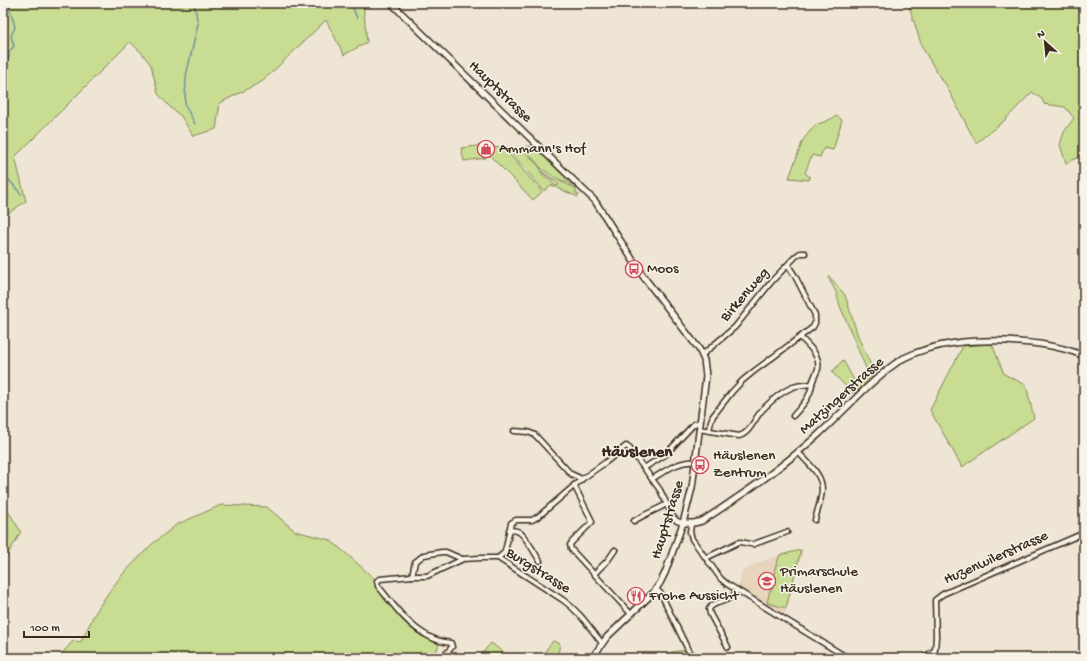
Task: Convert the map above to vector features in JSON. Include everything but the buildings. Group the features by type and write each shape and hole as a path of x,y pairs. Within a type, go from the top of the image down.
{"street":[{"name":"Hauptstrasse","path":"391,3 595,201 640,272 702,355 706,376 690,499 665,573 650,597 602,643 592,658"},
{"name":"Birkenweg","path":"702,355 735,327 772,281 796,256 800,253 805,253"},
{"path":"709,431 713,416 742,381 813,327 815,323 815,316 788,265"},
{"path":"793,416 809,396 818,369 816,354 800,337"},
{"name":"Matzingerstrasse","path":"691,524 702,521 772,473 818,435 882,372 904,358 929,349 956,342 983,340 1049,345 1084,356"},
{"path":"699,429 739,436 743,435 747,432 762,410 771,402 793,387 812,384"},
{"path":"644,468 665,455 694,424 700,422"},
{"path":"514,431 528,432 535,435 571,474 582,479"},
{"path":"498,558 504,553 511,523 516,520 532,520 540,516 582,479 612,458 626,446 630,448 660,490 675,519 683,523 691,524 691,536 721,579 848,658"},
{"path":"798,452 816,473 821,482 822,490 815,520"},
{"path":"652,479 679,464 690,461 696,462"},
{"path":"574,486 592,522 572,542 570,547 572,551 632,614"},
{"path":"634,521 648,512 652,512 667,504"},
{"path":"509,530 519,532 540,561"},
{"path":"706,558 739,542 754,544 787,532"},
{"name":"Huzenwilerstrasse","path":"922,658 935,650 935,600 943,594 1084,532"},
{"path":"594,574 608,560 615,550"},
{"path":"412,576 415,562 424,555 446,552 463,559"},
{"name":"Burgstrasse","path":"442,658 452,647 451,643 428,637 418,630 404,618 378,586 377,581 380,579 427,576 463,559 498,558 572,607 602,643"},
{"path":"656,589 661,594 692,658"},
{"path":"728,647 710,614 709,609 711,605 731,598 737,590"}],"shaded area":[{"name":"Primarschule Häuslenen","path":"803,549 785,614 782,616 736,587 740,583 741,572 755,564 779,555"}],"green space":[{"path":"3,3 363,3 367,42 344,55 326,20 263,81 220,103 216,129 193,136 181,116 158,94 151,65 141,52 130,42 15,157 26,201 3,217"},
{"path":"908,3 1084,3 1084,155 1066,163 1060,145 1064,132 1074,118 1065,107 1044,104 1042,99 1032,92 1005,120 976,143 945,83 942,81 922,47"},
{"path":"837,116 842,120 833,150 824,148 820,157 812,155 805,173 810,177 809,180 789,178 803,140 815,125"},
{"path":"484,145 486,158 464,161 461,148"},
{"path":"526,146 534,147 573,185 554,177 542,169 524,148"},
{"path":"489,147 504,148 542,192 533,200 492,158 489,154"},
{"path":"507,148 522,148 541,169 540,170 542,174 556,186 559,185 541,171 551,178 576,188 576,193 579,195 578,197 551,185 544,191"},
{"path":"829,276 845,295 859,339 875,374 856,392 852,393 832,372 843,360 854,380 868,373 840,306 836,292 828,277"},
{"path":"992,344 1004,374 1026,385 1034,418 962,467 930,410 963,346"},
{"path":"3,503 21,532 3,562"},
{"path":"221,505 267,507 295,531 330,540 377,581 378,586 418,631 440,641 435,656 443,658 58,658 73,641 81,642 94,615 108,593 122,575 151,545 176,525"},
{"path":"801,550 786,608 767,603 770,590 772,590 775,568 780,555"},
{"path":"553,641 560,644 557,658 544,658 546,650"},
{"path":"491,643 511,658 478,658"},
{"path":"687,650 692,658 667,658 671,652"}],"waterway":[{"path":"3,73 9,57 9,52 14,46 11,36 15,27 8,3"},
{"path":"194,3 198,24 186,76 185,105 195,124"},
{"path":"351,3 357,18"},
{"path":"3,8 9,7"},
{"path":"3,173 21,194"}],"place":[{"name":"Ammann's Hof","path":"486,149"},
{"name":"Moos","path":"634,269"},
{"name":"Häuslenen Zentrum","path":"700,465"},
{"name":"Primarschule Häuslenen","path":"767,581"},
{"name":"Frohe Aussicht","path":"636,596"}],"district":[{"name":"Häuslenen","path":"637,453"}]}
